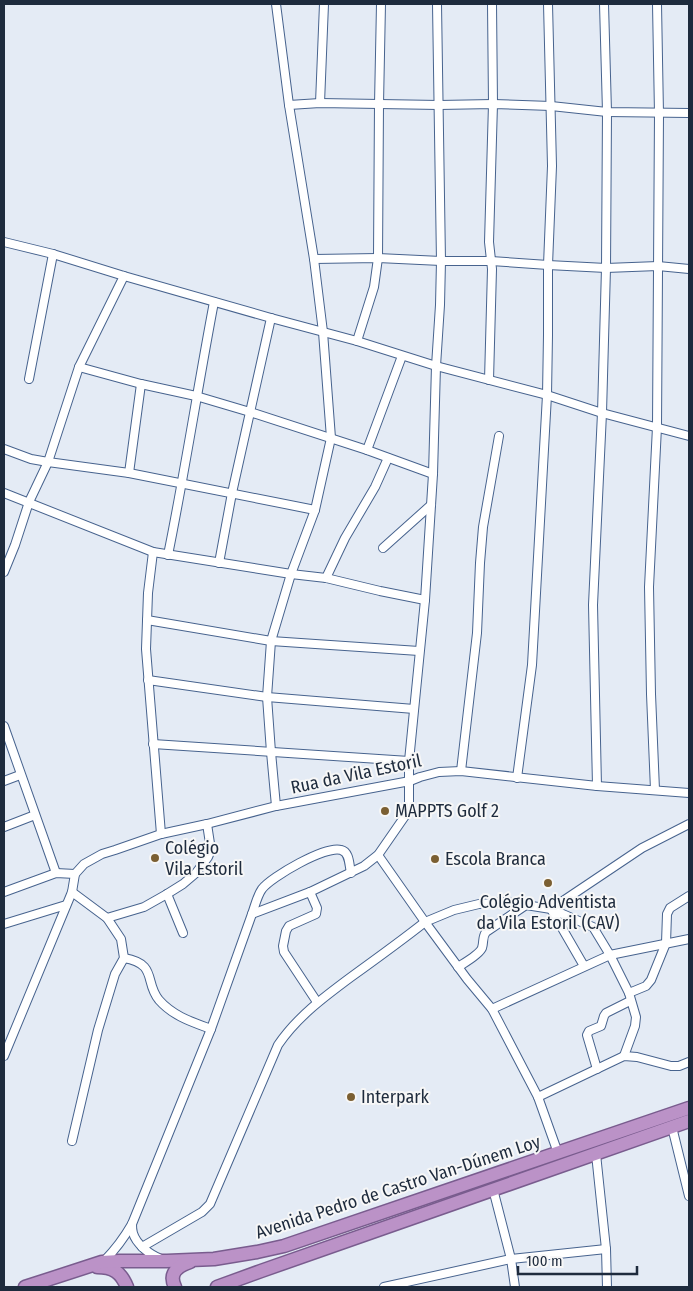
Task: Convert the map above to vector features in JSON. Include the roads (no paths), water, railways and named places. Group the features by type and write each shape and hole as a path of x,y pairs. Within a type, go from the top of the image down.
{"highway":[{"name":"Avenida Pedro de Castro Van-Dúnem Loy","path":"25,1287 102,1262 197,1260 234,1256 284,1246 689,1108"},
{"name":"Avenida Pedro de Castro Van-Dúnem Loy","path":"217,1287 689,1121"},
{"path":"175,1287 172,1278 180,1265 197,1260"},
{"path":"78,1270 108,1267 124,1279 127,1287"}],"street":[{"path":"276,4 289,106 314,259 323,332 331,438 315,510 291,574 271,641 267,697 276,806"},
{"path":"320,103 324,4"},
{"path":"357,341 374,287 378,258 381,4"},
{"path":"252,914 310,892 364,866 378,855 405,816 409,804 409,761 425,600 433,474 440,305 437,4"},
{"path":"489,380 491,261 489,242 493,104 492,4"},
{"path":"517,778 532,665 547,395 548,265 552,166 548,4"},
{"path":"597,786 593,606 602,413 606,268 607,112 604,4"},
{"path":"655,790 649,587 657,427 659,114 657,4"},
{"path":"289,106 320,103 493,104 551,106 607,112 689,114"},
{"path":"4,242 53,254 214,302 357,341 436,366 547,395 602,413 689,436"},
{"path":"29,379 53,254"},
{"path":"314,259 378,258 491,261 606,268 658,266 689,269"},
{"path":"4,572 29,502 48,462 79,367 124,276"},
{"path":"168,555 214,302"},
{"path":"219,563 232,492 270,318"},
{"path":"367,450 402,356"},
{"path":"79,367 141,384 196,396 250,412 367,450 433,474"},
{"path":"129,473 141,384"},
{"path":"462,771 477,633 483,527 499,436"},
{"path":"4,449 48,462 129,473 315,510"},
{"path":"326,578 345,538 375,487 388,458"},
{"path":"4,493 153,552 326,578 425,600"},
{"path":"383,548 431,505"},
{"path":"153,552 148,593 146,649 161,834"},
{"path":"147,620 271,641 419,651"},
{"path":"148,680 267,697 414,709"},
{"path":"4,726 5,735 56,873"},
{"path":"153,744 409,761"},
{"name":"Rua da Vila Estoril","path":"75,874 84,864 102,854 161,834 276,806 410,781 439,772 462,771 597,786 689,793"},
{"path":"4,781 20,776"},
{"path":"4,827 35,815"},
{"path":"107,918 144,907 183,884 196,873 211,850 207,824"},
{"path":"551,909 642,848 689,824"},
{"path":"102,1262 122,1241 132,1224 211,1029 259,894 279,874 332,849 342,850 347,854 351,873"},
{"path":"378,855 458,967 492,1009 538,1097 558,1153"},
{"path":"4,892 56,873 75,874 72,892 4,1055"},
{"path":"72,892 107,918 121,939 124,958 116,974 98,1030 72,1142"},
{"path":"310,892 317,908 316,914 289,926 283,946 284,952 317,1002"},
{"path":"167,894 183,933"},
{"path":"597,1069 587,1035 589,1031 600,1026 606,1013 646,986 651,980 666,943 667,914 670,908 689,896"},
{"path":"142,1247 202,1212 210,1204 278,1045 286,1032 317,1002 426,922 454,910 480,904 506,902 551,909 593,928 610,955 636,1017 635,1026 624,1056"},
{"path":"4,924 66,905"},
{"path":"458,967 480,952 483,936 486,932 526,905"},
{"path":"551,909 584,966"},
{"path":"492,1009 610,955 689,939"},
{"path":"124,958 134,960 145,967 150,975 158,999 172,1013 211,1029"},
{"path":"538,1097 624,1056 637,1057 670,1066 679,1066 689,1062"},
{"path":"672,1127 689,1196"},
{"path":"596,1154 606,1249 607,1287"},
{"path":"493,1189 511,1259 514,1287"},
{"path":"132,1224 133,1234 142,1247 156,1257 167,1261"},
{"path":"384,1287 511,1259 606,1249"}],"place":[{"name":"MAPPTS Golf 2","path":"385,811"},
{"name":"Colégio Vila Estoril","path":"155,858"},
{"name":"Escola Branca","path":"435,859"},
{"name":"Colégio Adventista da Vila Estoril (CAV)","path":"548,883"},
{"name":"Interpark","path":"351,1097"}]}
